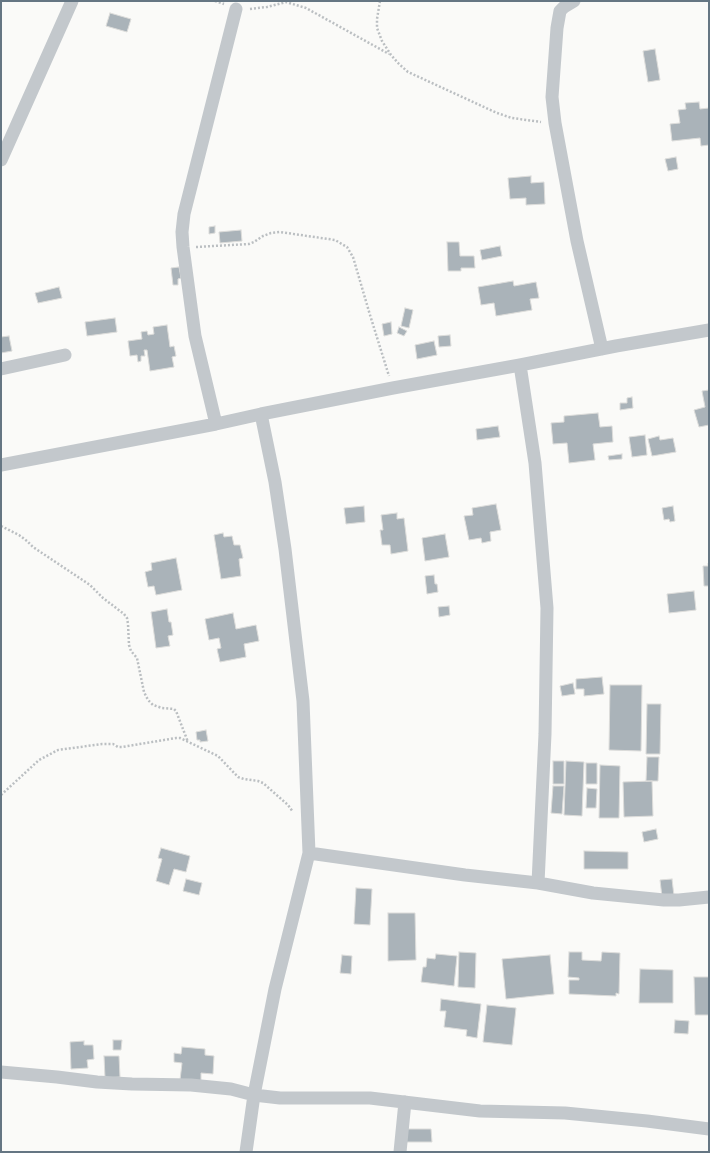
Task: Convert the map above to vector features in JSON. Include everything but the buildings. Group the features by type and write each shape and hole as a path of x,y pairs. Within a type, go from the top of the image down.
{"street":[{"path":"1,160 72,1"},
{"path":"574,1 569,3 560,11 557,28 552,97 555,123 577,241 602,349"},
{"path":"216,424 195,336 182,232 184,214 236,9"},
{"path":"1,465 216,424 393,388 709,330"},
{"path":"1,369 65,355"},
{"path":"520,365 535,462 547,608 545,734 538,883"},
{"path":"246,1152 254,1095 274,989 309,853 304,702 275,482 261,414"},
{"path":"309,853 465,875 538,883 593,893 657,900 679,900 709,897"},
{"path":"1,1072 97,1082 190,1085 231,1089 254,1095 280,1098 370,1098 480,1111 565,1113 709,1129"},
{"path":"400,1152 405,1102"}],"path":[{"path":"214,1 236,9 267,7 286,2 300,6 391,55"},
{"path":"380,1 377,28 382,41 391,55 408,72 497,113 512,118 555,123"},
{"path":"183,247 249,244 271,232 335,240 347,247 353,257 393,388"},
{"path":"1,526 19,534 33,547 90,585 103,598 124,614 128,624 129,645 138,662 144,692 148,700 153,705 162,708 174,709 176,711 188,742"},
{"path":"1,795 39,760 58,750 102,744 112,744 122,747 172,738 180,738 220,758 238,777 258,781 268,787 288,805 308,831"}]}
